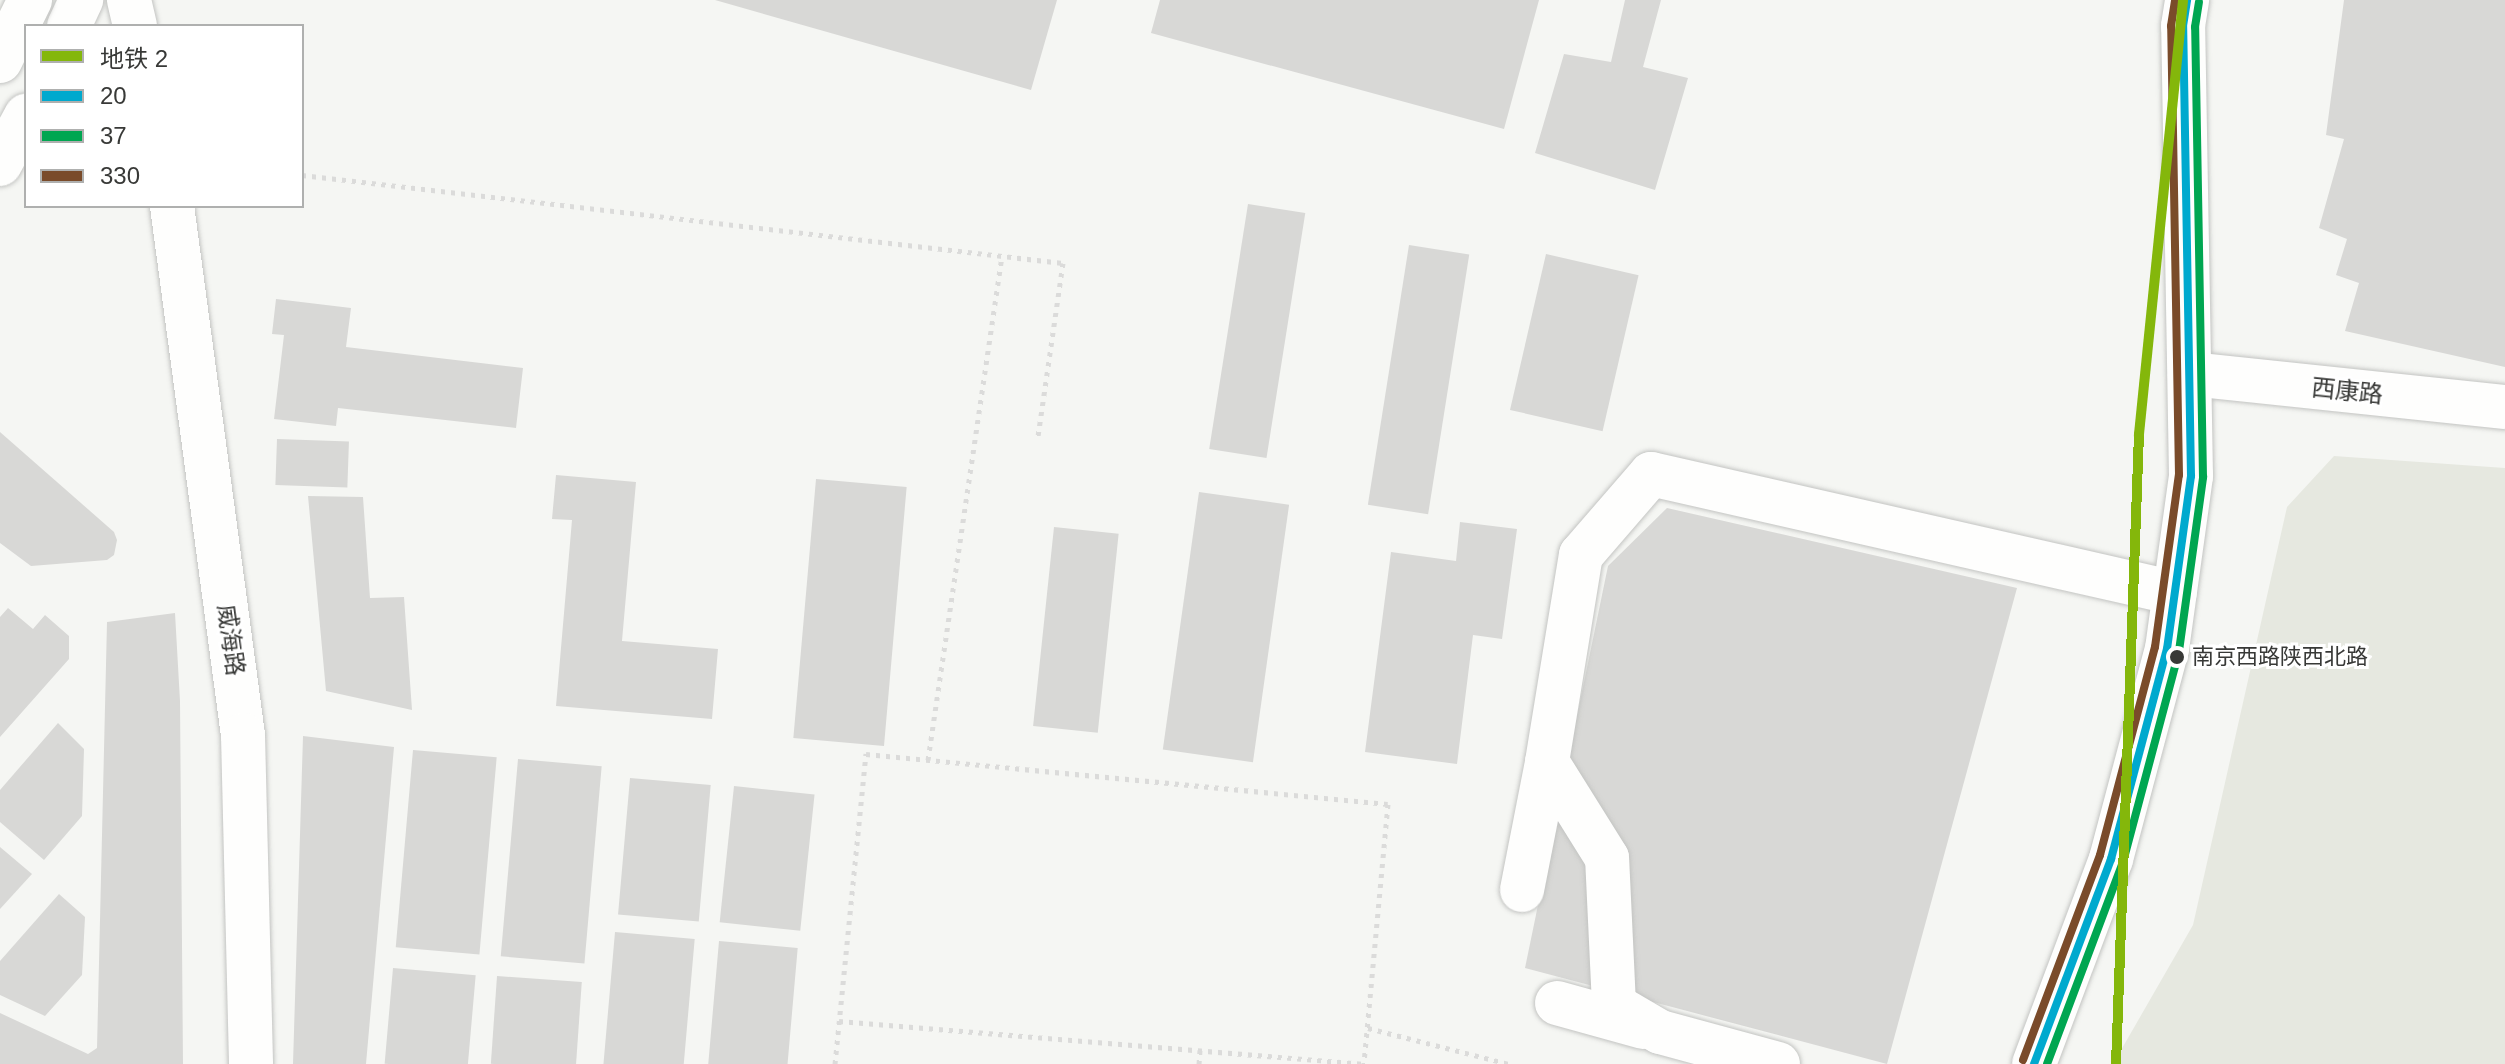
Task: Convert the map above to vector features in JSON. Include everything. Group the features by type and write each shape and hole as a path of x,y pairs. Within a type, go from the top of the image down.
{"main road":[{"path":"0,42 30,0"},
{"path":"0,61 30,0"},
{"path":"70,24 81,0"},
{"path":"129,0 135,24"},
{"path":"2034,1064 2111,859 2167,649 2191,476 2183,26 2187,0"},
{"name":"威海路","path":"168,210 243,735 251,1064"},
{"name":"西康路","path":"2190,374 2505,407"},
{"path":"1522,890 1547,762 1581,555 1651,474 2175,593"},
{"path":"1547,762 1607,858 1614,1005 1660,1032"},
{"path":"1557,1003 1778,1064"}],"path":[{"path":"304,175 1063,263 1038,437"},
{"path":"928,760 1002,256"},
{"path":"835,1064 839,1021 866,754 1388,804 1364,1064 839,1021"},
{"path":"1368,1028 1509,1064"},
{"path":"1199,1064 1200,1050"}],"shaded area":[{"path":"2334,456 2505,468 2505,1064 2113,1064 2193,925 2287,507"}],"building":[{"path":"715,0 1057,0 1031,90"},
{"path":"1160,0 1539,0 1504,129 1151,33"},
{"path":"1625,0 1661,0 1643,67 1688,78 1655,190 1535,153 1564,54 1611,62"},
{"path":"2344,0 2505,0 2505,367 2345,331 2359,283 2336,275 2347,239 2319,228 2344,139 2326,135"},
{"path":"1248,204 1305,213 1266,458 1209,449"},
{"path":"1409,245 1469,255 1428,514 1368,505"},
{"path":"1546,254 1639,275 1603,431 1510,410"},
{"path":"276,299 351,308 346,347 523,368 516,428 338,408 336,426 274,419 284,335 272,334"},
{"path":"0,432 114,532 117,540 114,555 107,560 31,566 0,543"},
{"path":"277,439 349,442 347,487 275,485"},
{"path":"556,475 636,482 622,641 718,649 712,719 556,706 572,520 552,519"},
{"path":"816,479 907,487 884,746 793,738"},
{"path":"1199,492 1289,505 1253,762 1163,749"},
{"path":"308,496 363,497 370,598 404,597 412,710 326,691"},
{"path":"1667,508 2017,588 1887,1064 1525,968 1608,566"},
{"path":"1460,522 1517,529 1502,639 1473,635 1457,764 1365,752 1391,552 1456,561"},
{"path":"1054,527 1119,534 1098,733 1033,726"},
{"path":"8,608 33,629 45,615 69,636 69,659 0,737 0,617"},
{"path":"175,613 180,701 183,1064 0,1064 0,1013 88,1054 97,1048 107,622"},
{"path":"58,723 84,749 82,816 44,860 0,822 0,790"},
{"path":"303,736 394,747 366,1064 293,1064"},
{"path":"413,750 497,757 479,955 396,947"},
{"path":"518,759 602,766 584,964 501,956"},
{"path":"630,778 711,785 699,922 618,914"},
{"path":"734,786 815,794 800,931 720,922"},
{"path":"0,847 32,874 0,909"},
{"path":"59,894 85,917 82,975 45,1016 0,995 0,961"},
{"path":"615,932 695,939 684,1064 603,1064"},
{"path":"719,941 798,948 788,1064 708,1064"},
{"path":"393,968 476,975 468,1064 385,1064"},
{"path":"497,976 582,982 576,1064 491,1064"}],"metro line":[{"name":"2","path":"2116,1064 2139,434 2183,0"}],"transit line":[{"name":"330","path":"2023,1060 2100,855 2155,647 2179,475 2171,26 2175,0"},
{"name":"20","path":"2034,1064 2111,859 2167,649 2191,476 2183,26 2187,0"},
{"name":"37","path":"2047,1064 2123,862 2179,651 2203,477 2195,27 2199,2"}],"place":[{"name":"南京西路陕西北路","path":"2177,657"}]}
